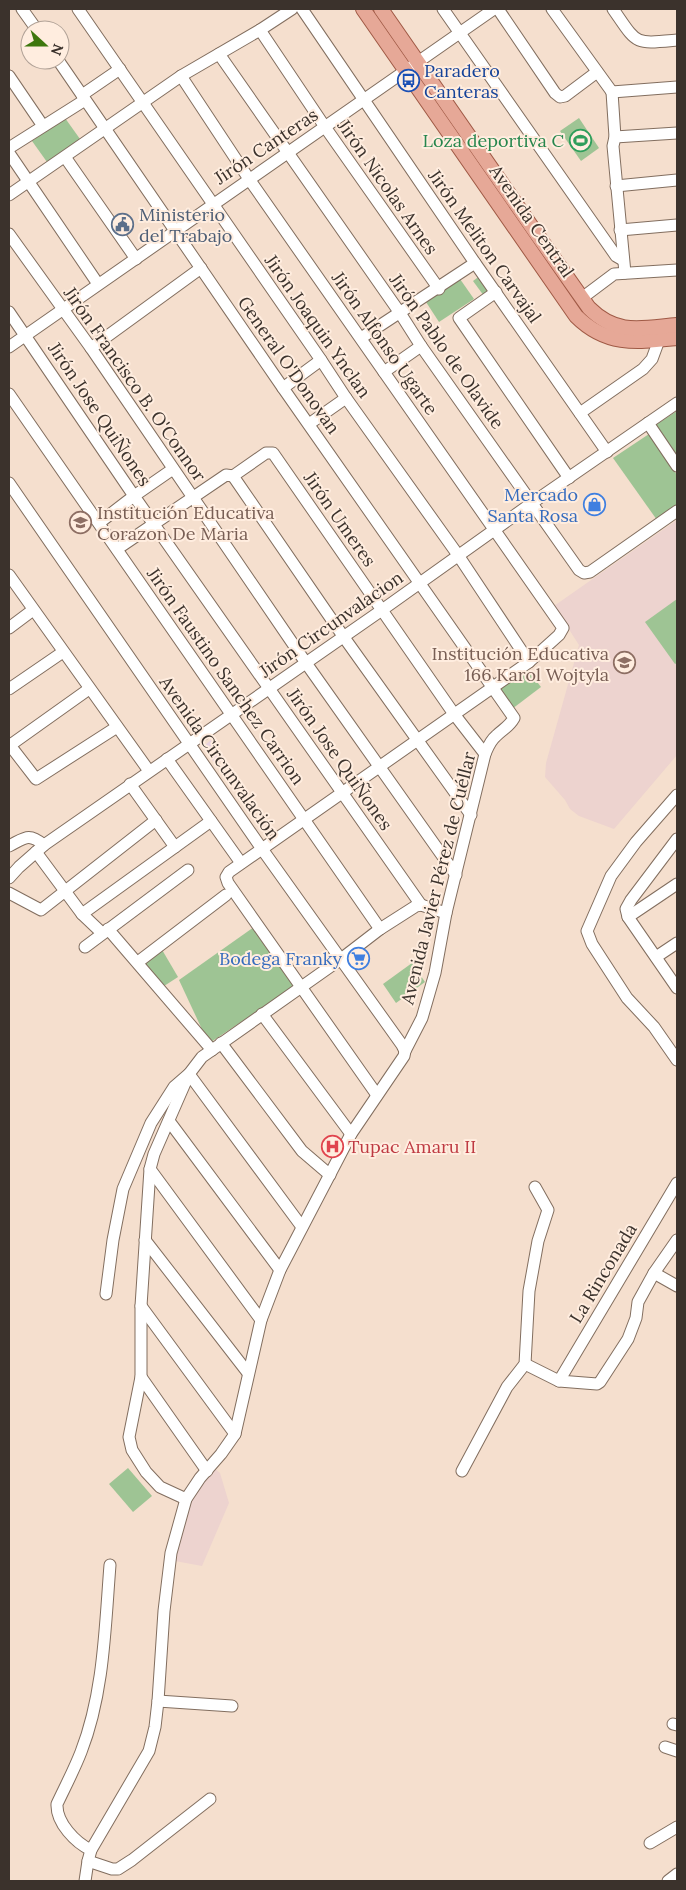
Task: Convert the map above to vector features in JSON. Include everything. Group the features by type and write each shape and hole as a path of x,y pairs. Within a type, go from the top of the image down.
{"main road":[{"name":"Avenida Central","path":"363,9 569,307 585,325 604,337 619,340 677,338"},
{"name":"Avenida Central","path":"381,9 536,233 582,298 599,318 611,325 624,328 677,325"},
{"path":"524,242 536,233"}],"street":[{"path":"22,9 30,20"},
{"name":"Jirón Joaquin Ynclan","path":"78,9 346,398 458,555 529,662"},
{"path":"9,195 181,76 292,9"},
{"name":"Jirón Meliton Carvajal","path":"302,9 475,264 607,452"},
{"path":"443,9 610,248 619,259 623,260"},
{"name":"Jirón Canteras","path":"9,347 494,9"},
{"path":"498,9 555,93 560,97 566,96 597,72"},
{"path":"552,9 612,92 615,137 613,146 625,273"},
{"path":"613,9 632,35 640,41 677,40"},
{"name":"Jirón Nicolas Arnes","path":"260,30 438,289"},
{"name":"Jirón Pablo de Olavide","path":"219,54 579,570 584,573 590,572 677,511"},
{"path":"9,148 84,98 120,69"},
{"name":"General O'Donovan","path":"65,70 493,689"},
{"path":"9,76 43,126"},
{"name":"Jirón Alfonso Ugarte","path":"181,76 249,179 563,628 559,635 529,662"},
{"path":"612,92 677,87"},
{"path":"615,137 677,133"},
{"path":"9,153 98,284"},
{"path":"65,157 136,259"},
{"path":"616,186 677,180"},
{"path":"620,230 677,225"},
{"name":"Jirón Francisco B. O'Connor","path":"9,234 91,348 306,663 456,875"},
{"path":"361,338 475,264"},
{"path":"91,348 201,268"},
{"path":"582,298 614,274 677,270"},
{"path":"496,292 459,318 569,478"},
{"name":"Jirón Jose QuiÑones","path":"9,312 134,496 421,905"},
{"path":"580,413 643,369 652,359 659,340"},
{"path":"384,372 421,346"},
{"path":"283,388 321,360"},
{"name":"Jirón Faustino Sanchez Carrion","path":"9,394 305,819 380,930"},
{"path":"309,424 346,398"},
{"name":"Jirón Circunvalacion","path":"9,878 40,848 130,784 677,404"},
{"path":"648,423 677,466"},
{"name":"Jirón Umeres","path":"233,476 270,452 273,453 454,714 486,754"},
{"path":"99,523 134,496 173,470"},
{"path":"117,549 226,475 233,476 343,636 471,815"},
{"name":"Avenida Circunvalación","path":"9,483 262,849 405,1051"},
{"path":"9,575 149,771"},
{"path":"9,628 33,610"},
{"path":"9,689 63,652"},
{"path":"377,1095 228,883 226,877 228,872 454,714 493,689 529,662"},
{"path":"89,689 9,745 36,779 117,727"},
{"name":"Avenida Javier Pérez de Cuéllar","path":"85,1881 90,1856 149,1751 158,1701 164,1610 171,1553 186,1499 235,1434 261,1320 280,1270 351,1134 404,1056 422,1018 435,973 446,913 486,754 496,736 509,727 514,718 493,689"},
{"path":"167,759 241,863"},
{"path":"130,784 175,847"},
{"path":"677,795 636,842 611,876 587,931 592,944 627,998 654,1027 677,1060"},
{"path":"9,893 41,910 156,820"},
{"path":"82,914 210,821"},
{"path":"9,846 32,837 64,891 82,914 138,962 216,1046 302,1150 330,1175"},
{"path":"677,839 626,909 628,917 677,988"},
{"path":"85,947 188,870"},
{"path":"628,917 677,884"},
{"path":"138,962 226,895"},
{"path":"106,1294 122,1189 151,1123 174,1088 189,1074 202,1057 216,1046 416,906 421,905 446,913"},
{"path":"656,958 677,943"},
{"path":"262,1014 351,1134"},
{"path":"186,1499 160,1487 146,1472 132,1450 129,1438 141,1376 141,1306 150,1169 154,1154 189,1074"},
{"path":"189,1074 302,1227"},
{"path":"169,1121 280,1270"},
{"path":"150,1169 261,1320"},
{"name":"La Rinconada","path":"559,1381 677,1183"},
{"path":"462,1471 507,1387 525,1364 529,1291 538,1241 548,1210 536,1187"},
{"path":"145,1240 248,1374"},
{"path":"525,1364 559,1381 597,1384 600,1382 628,1339 636,1318 638,1302 667,1252 677,1240"},
{"path":"654,1273 677,1286"},
{"path":"141,1306 235,1434"},
{"path":"141,1376 207,1471"},
{"path":"110,1565 100,1673 89,1727 81,1752 57,1804 58,1816 74,1839 90,1856 112,1869 118,1869 210,1800"},
{"path":"158,1701 232,1706"},
{"path":"665,1747 677,1751"},
{"path":"650,1843 677,1827"},
{"path":"668,1881 677,1874"}],"shaded area":[{"name":"Institución Educativa 166 Karol Wojtyla","path":"677,520 677,755 614,829 579,816 570,809 565,800 545,777 546,763 579,645 554,606"},
{"path":"211,740 225,758 216,765 204,749 205,745"},
{"path":"215,1469 220,1473 229,1503 202,1566 175,1561 178,1541 193,1495"}],"green space":[{"path":"65,118 80,139 47,162 32,141"},
{"name":"Loza deportiva C","path":"579,118 599,148 581,161 560,131"},
{"path":"481,275 492,290 484,296 473,281"},
{"path":"460,279 474,299 439,322 426,302"},
{"path":"677,411 677,458 654,426"},
{"path":"649,434 677,475 677,506 657,520 613,458"},
{"path":"677,599 677,663 675,664 645,622"},
{"path":"527,669 541,687 512,709 498,690"},
{"path":"254,927 295,986 211,1042 206,1038 179,980"},
{"path":"161,948 178,977 161,988 143,960"},
{"path":"412,963 425,982 396,1003 383,984"},
{"path":"128,1468 152,1496 133,1512 109,1484"}],"place":[{"name":"Paradero Canteras","path":"408,80"},
{"name":"Loza deportiva C","path":"580,140"},
{"name":"Ministerio del Trabajo","path":"123,224"},
{"name":"Mercado Santa Rosa","path":"594,504"},
{"name":"Institución Educativa Corazon De Maria","path":"81,522"},
{"name":"Institución Educativa 166 Karol Wojtyla","path":"625,663"},
{"name":"Bodega Franky","path":"358,958"},
{"name":"Tupac Amaru II","path":"332,1146"}]}
